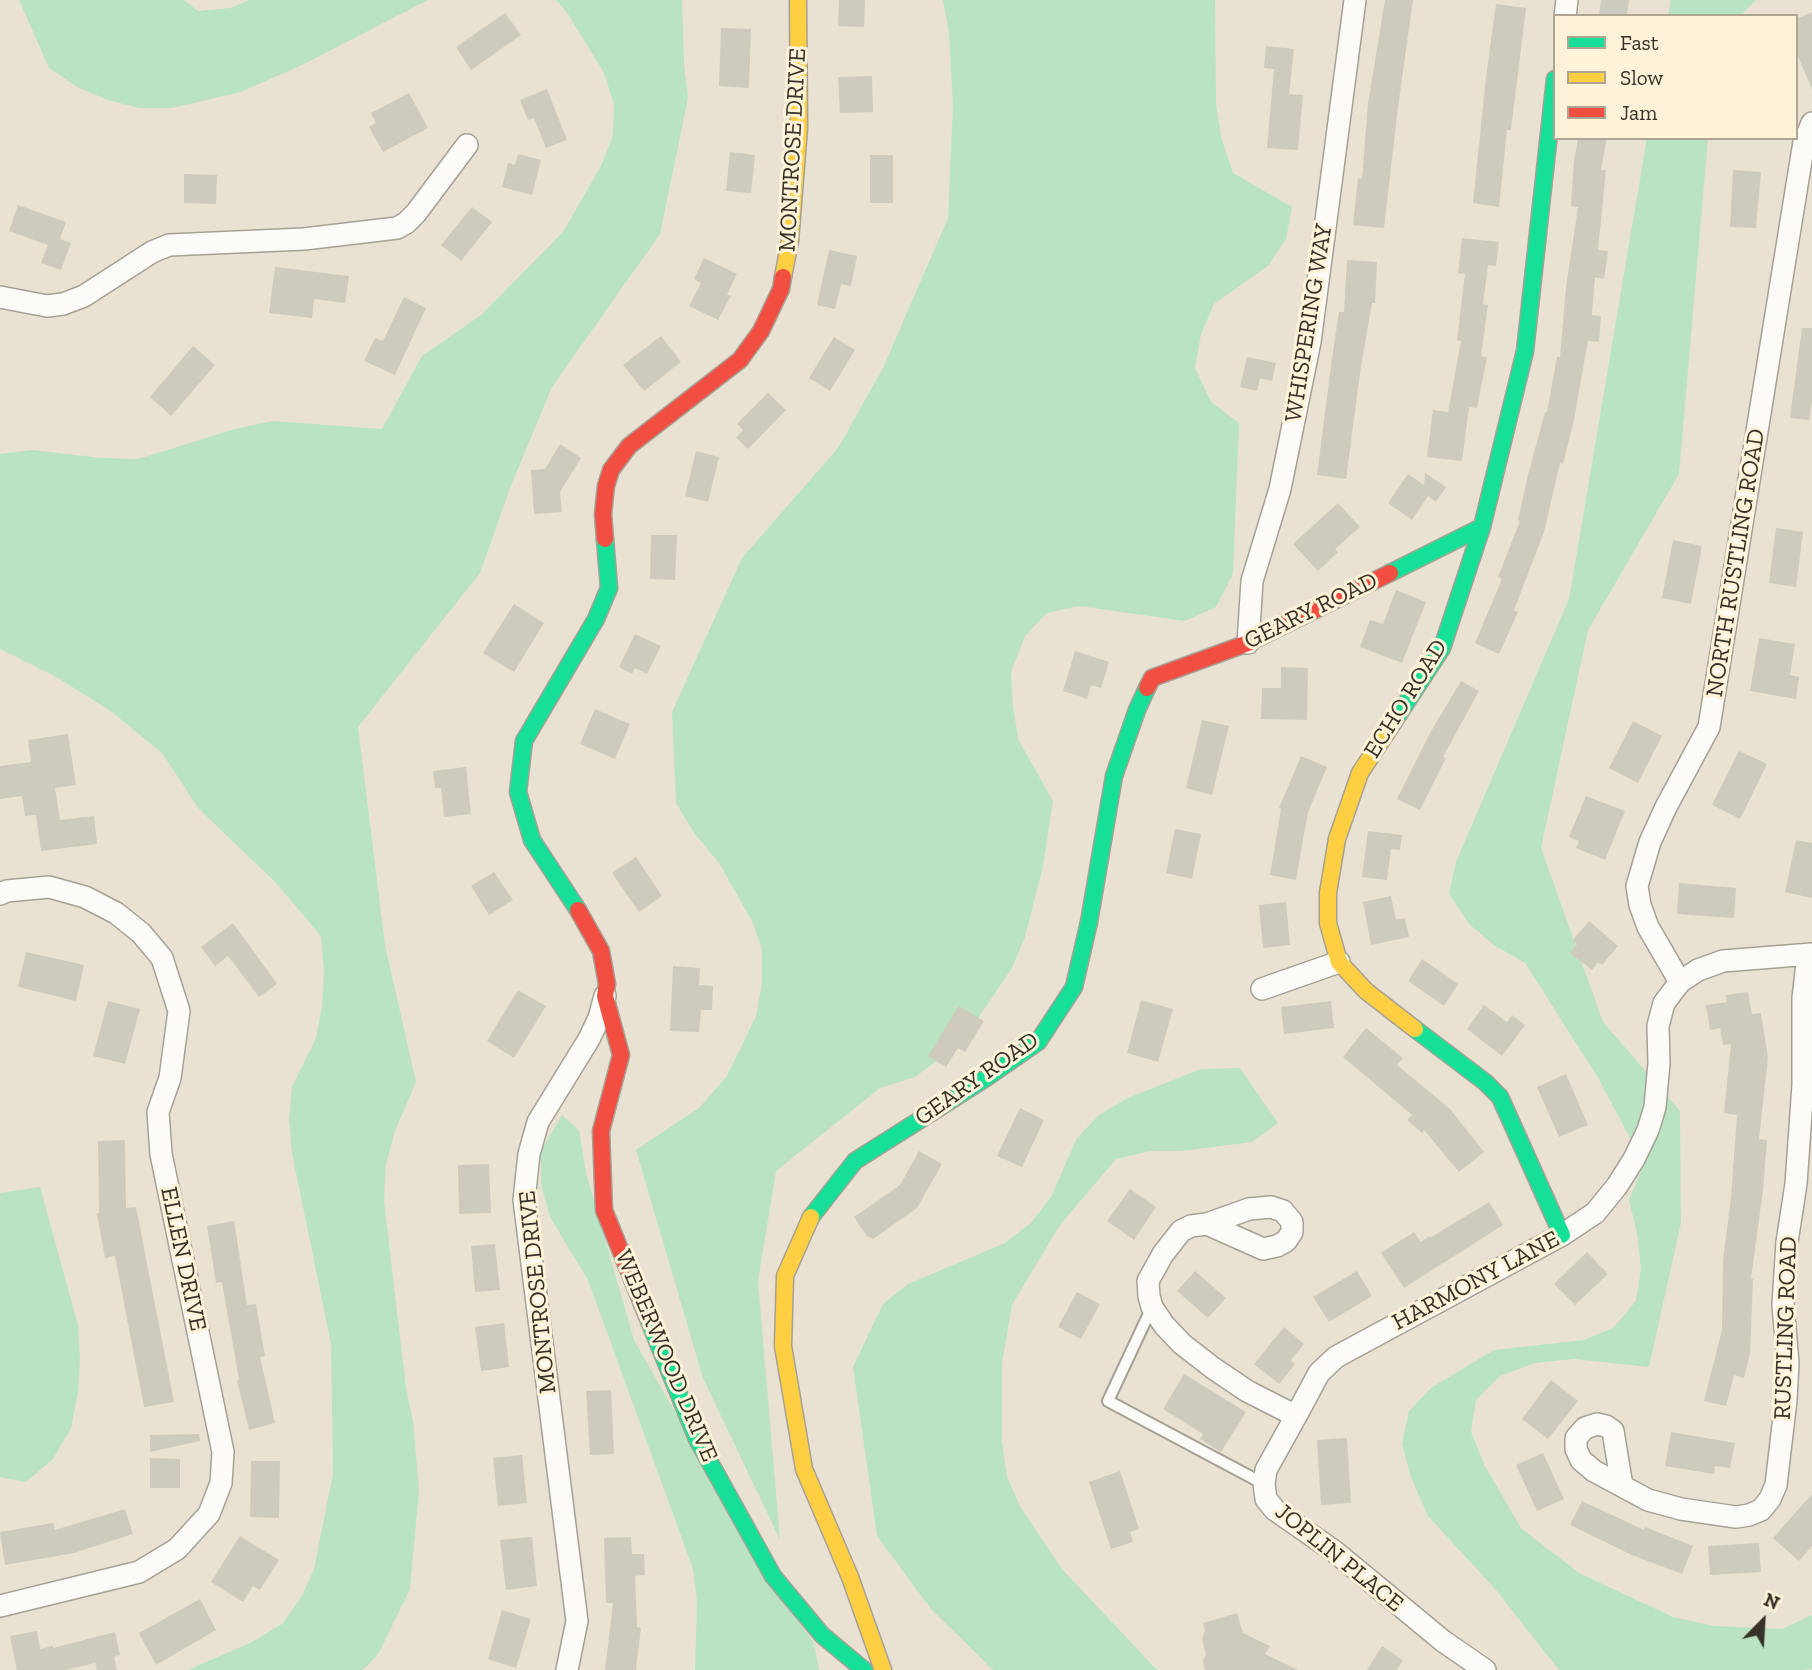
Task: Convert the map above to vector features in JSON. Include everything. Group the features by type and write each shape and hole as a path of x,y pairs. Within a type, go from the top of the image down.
{"street":[{"name":"MONTROSE DRIVE","path":"567,1670 577,1621 524,1200 529,1154 538,1122 589,1039 607,984 601,951 588,925 532,840 518,792 521,753 534,723 605,602 609,588 604,500 611,470 628,446 740,360 761,331 781,289 790,241 799,128 798,0"},
{"name":"WHISPERING WAY","path":"1248,643 1252,581 1280,489 1310,342 1355,0"},
{"name":"ECHO ROAD","path":"1553,97 1525,351 1482,527 1442,648 1360,773 1337,839 1328,893 1328,923 1339,962 1366,991 1485,1082 1500,1097 1562,1235"},
{"name":"NORTH RUSTLING ROAD","path":"1680,982 1648,927 1637,886 1650,842 1709,727 1804,142 1812,123"},
{"path":"0,297 47,306 63,304 84,296 152,252 169,245 303,239 397,228 416,213 467,145"},
{"name":"GEARY ROAD","path":"883,1670 850,1577 804,1469 783,1346 785,1276 813,1213 855,1161 1038,1042 1074,986 1089,922 1114,776 1152,678 1248,643 1482,527"},
{"name":"ELLEN DRIVE","path":"0,894 49,887 85,897 116,913 141,933 162,958 180,1011 170,1078 158,1112 161,1154 223,1452 222,1483 209,1514 177,1549 139,1572 0,1606"},
{"name":"HARMONY LANE","path":"1296,1416 1319,1373 1336,1357 1562,1235 1595,1213 1617,1186 1643,1140 1655,1107 1659,1063 1658,1026 1664,1003 1680,982 1698,970 1723,961 1810,954"},
{"name":"RUSTLING ROAD","path":"1622,1486 1648,1500 1681,1509 1736,1517 1749,1516 1762,1510 1776,1485 1788,1363 1783,1305 1787,1242 1796,1184 1802,1085 1803,998 1810,954"},
{"path":"1262,989 1339,962"},
{"name":"WEBERWOOD DRIVE","path":"605,996 621,1055 601,1131 604,1210 697,1439 773,1576 822,1635 864,1670"},
{"path":"1207,1224 1191,1226 1181,1231 1163,1254 1148,1281 1152,1307 1182,1344 1213,1368 1247,1391 1296,1416"},
{"name":"JOPLIN PLACE","path":"1296,1416 1266,1470 1266,1499 1275,1510 1334,1551 1443,1641 1485,1670"}],"lane":[{"path":"1152,1307 1108,1401 1264,1484"}],"green space":[{"path":"19,0 184,0 198,11 230,8 250,0 428,0 304,64 241,92 172,108 139,108 108,100 77,87 49,68"},
{"path":"556,0 682,0 688,98 660,234 552,387 510,488 480,573 358,727 385,945 416,1082 395,1131 386,1164 384,1201 406,1388 413,1421 419,1490 410,1589 379,1653 363,1670 188,1670 252,1642 282,1624 301,1598 314,1569 333,1474 331,1344 292,1153 289,1120 292,1087 316,1038 322,1006 324,972 321,936 276,883 199,809 162,753 112,712 58,678 0,649 0,454 32,450 138,459 235,429 273,421 382,429 422,356 481,315 563,232 601,166 613,136 614,104 604,73 568,14"},
{"path":"943,0 1215,0 1216,104 1221,137 1233,173 1292,207 1286,239 1268,266 1214,304 1201,334 1195,368 1211,402 1239,423 1233,574 1216,607 1185,621 1079,606 1047,613 1025,636 1011,672 1013,708 1019,741 1053,801 1043,866 1025,937 1012,968 970,1030 946,1054 915,1077 880,1088 776,1171 758,1281 780,1540 703,1378 636,1150 699,1108 727,1076 756,1016 762,984 762,949 752,921 719,863 695,834 676,803 672,712 742,558 838,448 883,368 948,218 953,106 949,33"},
{"path":"1671,0 1756,0 1742,14 1668,14"},
{"path":"1647,140 1708,140 1679,474 1588,630 1541,848 1603,1022 1680,1111 1681,1223 1649,1367 1574,1359 1535,1363 1500,1376 1476,1400 1471,1432 1485,1466 1521,1528 1579,1573 1673,1617 1714,1626 1782,1629 1812,1615 1812,1669 1559,1670 1496,1590 1428,1516 1411,1477 1402,1444 1409,1411 1431,1388 1494,1350 1584,1340 1613,1328 1636,1301 1641,1269 1637,1233 1629,1200 1644,1164 1597,1076 1525,963 1494,945 1469,924 1449,894 1456,862 1569,599"},
{"path":"1240,1068 1278,1123 1252,1142 1182,1151 1151,1151 1116,1159 1060,1225 1012,1305 1002,1363 1002,1442 1007,1477 1021,1508 1062,1569 1157,1670 993,1670 931,1609 877,1536 853,1367 883,1304 908,1284 1005,1243 1031,1223 1051,1197 1077,1138 1099,1115 1128,1098 1201,1069"},
{"path":"562,1115 579,1130 586,1173 634,1340 780,1596 814,1643 819,1670 695,1670 697,1601 693,1569 588,1280 550,1217 541,1184 541,1151"},
{"path":"40,1187 78,1325 80,1359 78,1393 71,1428 53,1459 26,1482 0,1477 0,1193"}],"building":[{"path":"839,0 865,0 864,27 838,26"},
{"path":"1385,0 1413,0 1384,228 1353,225 1358,178 1362,179 1368,103"},
{"path":"1601,0 1629,0 1627,14 1599,14"},
{"path":"1496,4 1526,8 1511,130 1507,130 1499,207 1473,203"},
{"path":"1812,12 1812,89 1798,57 1798,18"},
{"path":"505,13 521,35 471,70 456,47"},
{"path":"721,28 751,29 749,88 719,86"},
{"path":"1266,46 1294,49 1289,94 1303,95 1298,150 1267,148 1274,69 1264,68"},
{"path":"872,76 873,112 840,113 838,77"},
{"path":"547,89 567,140 546,148 534,118 528,120 520,100"},
{"path":"409,93 428,128 383,152 369,127 376,123 371,113"},
{"path":"1578,140 1607,140 1601,170 1606,170 1598,250 1608,251 1604,279 1595,277 1592,315 1601,316 1599,342 1588,341 1574,420 1563,464 1560,463 1544,532 1514,610 1518,612 1499,654 1475,643 1502,579 1498,577 1520,521 1518,520 1528,475 1547,412 1557,357 1560,357 1566,287 1578,207 1571,206"},
{"path":"730,152 755,155 751,193 726,191"},
{"path":"518,154 541,160 532,195 502,187 508,163 515,165"},
{"path":"870,155 893,155 893,203 870,203"},
{"path":"1733,170 1761,172 1756,228 1730,227"},
{"path":"184,174 217,175 216,204 184,203"},
{"path":"18,205 66,222 60,239 71,243 61,270 41,263 48,245 9,231"},
{"path":"472,207 492,222 461,261 441,245"},
{"path":"1462,238 1499,242 1496,266 1488,265 1483,304 1488,305 1481,356 1487,357 1477,408 1469,407 1462,461 1427,457 1433,410 1448,412 1461,341 1457,340 1465,274 1458,273"},
{"path":"829,250 857,256 851,286 841,284 835,309 817,305"},
{"path":"704,258 737,274 727,294 731,296 718,320 689,306 701,283 694,279"},
{"path":"1347,260 1377,262 1375,303 1372,303 1361,366 1346,479 1317,475 1339,312 1344,312"},
{"path":"275,267 349,276 345,303 314,299 312,318 269,313"},
{"path":"404,297 426,308 395,375 364,361 375,338 383,341"},
{"path":"1802,328 1812,328 1812,401 1809,420 1790,418"},
{"path":"661,336 681,362 644,391 623,365"},
{"path":"834,337 855,350 830,391 809,378"},
{"path":"193,346 215,365 171,416 150,397"},
{"path":"1247,357 1276,363 1272,381 1260,378 1257,391 1240,387"},
{"path":"768,393 786,410 748,449 736,438 743,430 737,424"},
{"path":"560,444 581,458 560,492 562,512 534,514 531,470 545,469"},
{"path":"696,451 719,457 708,502 685,496"},
{"path":"1425,473 1446,487 1436,502 1428,496 1412,520 1388,503 1408,474 1424,485"},
{"path":"1338,503 1360,527 1335,549 1338,552 1318,571 1293,544"},
{"path":"1776,528 1803,532 1796,587 1769,583"},
{"path":"651,535 677,535 675,580 650,579"},
{"path":"1673,540 1702,546 1691,604 1662,598"},
{"path":"1396,590 1426,602 1402,663 1360,647 1370,620 1383,624"},
{"path":"514,604 544,623 514,672 483,653"},
{"path":"635,634 661,646 647,674 635,668 632,674 619,667"},
{"path":"1759,638 1795,644 1790,675 1799,677 1796,699 1750,691"},
{"path":"1075,651 1109,662 1101,688 1091,685 1087,699 1063,691"},
{"path":"1281,667 1308,668 1307,720 1261,719 1262,688 1281,688"},
{"path":"1461,681 1479,691 1443,757 1446,758 1420,810 1397,799 1430,733"},
{"path":"595,709 630,724 615,759 580,744"},
{"path":"1202,720 1229,726 1212,795 1186,788"},
{"path":"1633,721 1662,736 1638,783 1609,768"},
{"path":"68,734 76,785 55,788 60,820 94,816 97,844 41,851 36,815 25,816 22,796 0,799 0,766 31,762 28,740"},
{"path":"1739,751 1767,764 1740,819 1712,805"},
{"path":"1301,756 1327,767 1308,812 1296,880 1270,875 1281,809 1279,808"},
{"path":"466,767 471,814 444,817 441,788 435,788 433,771"},
{"path":"1586,796 1625,811 1605,860 1576,848 1579,841 1569,837"},
{"path":"1175,829 1201,834 1192,879 1166,873"},
{"path":"1368,831 1402,835 1400,850 1391,849 1387,880 1362,877"},
{"path":"1796,840 1812,843 1812,898 1785,892"},
{"path":"636,857 662,896 639,912 612,873"},
{"path":"494,872 513,900 489,915 471,886"},
{"path":"1679,883 1736,888 1734,918 1677,914"},
{"path":"1391,896 1396,920 1405,918 1409,937 1371,945 1363,902"},
{"path":"1286,902 1290,945 1263,948 1259,905"},
{"path":"1589,921 1618,946 1602,965 1598,962 1592,970 1570,953 1577,944 1573,940"},
{"path":"233,923 277,984 259,997 228,956 215,966 201,947"},
{"path":"26,952 84,965 76,1001 18,987"},
{"path":"1422,959 1458,984 1444,1006 1408,981"},
{"path":"673,966 700,968 699,985 713,986 712,1010 701,1010 699,1032 670,1031"},
{"path":"518,990 546,1006 514,1058 487,1041"},
{"path":"1748,992 1752,1014 1761,1013 1768,1058 1759,1139 1767,1140 1751,1279 1750,1354 1744,1378 1734,1375 1726,1406 1704,1401 1722,1330 1723,1260 1737,1115 1724,1113 1731,1044 1723,1045 1720,1028 1710,1030 1706,1005 1727,1002 1726,995"},
{"path":"1141,1000 1173,1009 1158,1062 1127,1053"},
{"path":"108,1001 140,1009 125,1064 93,1056"},
{"path":"1331,1001 1334,1028 1284,1034 1281,1007"},
{"path":"1484,1005 1507,1022 1512,1015 1525,1025 1502,1056 1467,1029"},
{"path":"959,1006 984,1021 965,1052 958,1048 946,1067 928,1056"},
{"path":"1366,1028 1403,1058 1397,1065 1450,1109 1484,1152 1459,1172 1424,1130 1422,1133 1407,1120 1412,1115 1343,1057"},
{"path":"1566,1074 1588,1125 1559,1137 1537,1087"},
{"path":"1020,1108 1044,1120 1022,1167 997,1156"},
{"path":"125,1140 126,1208 136,1207 174,1402 144,1407 115,1256 105,1258 97,1213 98,1141"},
{"path":"919,1151 942,1164 917,1208 873,1239 867,1236 854,1217 900,1185"},
{"path":"489,1164 491,1213 459,1214 458,1165"},
{"path":"1130,1189 1156,1207 1134,1240 1107,1221"},
{"path":"1489,1202 1503,1225 1404,1288 1381,1253 1414,1232 1421,1242 1429,1236 1430,1238"},
{"path":"234,1221 247,1305 256,1304 265,1356 260,1357 275,1423 249,1430 237,1380 222,1282 216,1283 207,1226"},
{"path":"495,1244 500,1290 475,1292 471,1246"},
{"path":"1587,1252 1608,1274 1575,1305 1554,1284"},
{"path":"1195,1271 1226,1298 1208,1318 1177,1291"},
{"path":"1357,1271 1372,1296 1329,1322 1313,1297"},
{"path":"1077,1292 1100,1304 1081,1339 1058,1327"},
{"path":"504,1323 509,1367 481,1371 475,1327"},
{"path":"1284,1327 1304,1344 1291,1360 1295,1364 1279,1384 1254,1364"},
{"path":"1184,1374 1246,1412 1221,1452 1200,1439 1203,1434 1163,1409"},
{"path":"1551,1380 1578,1401 1548,1439 1522,1419"},
{"path":"611,1390 614,1454 590,1455 586,1391"},
{"path":"1671,1432 1735,1443 1730,1468 1715,1466 1714,1474 1665,1466"},
{"path":"199,1434 200,1441 150,1452 150,1435"},
{"path":"1347,1438 1351,1503 1321,1505 1317,1440"},
{"path":"1543,1453 1564,1499 1537,1511 1516,1465"},
{"path":"522,1455 527,1503 498,1506 493,1458"},
{"path":"150,1458 180,1459 180,1488 150,1488"},
{"path":"251,1461 280,1461 279,1518 250,1517"},
{"path":"1120,1471 1139,1529 1130,1532 1133,1542 1111,1549 1089,1482"},
{"path":"1812,1494 1812,1546 1799,1561 1773,1538"},
{"path":"1582,1501 1644,1530 1645,1527 1693,1546 1682,1574 1632,1555 1570,1525"},
{"path":"125,1509 133,1534 74,1553 5,1565 0,1532 53,1523 55,1530"},
{"path":"240,1536 279,1560 260,1590 253,1586 243,1602 211,1582"},
{"path":"532,1537 537,1586 506,1590 500,1540"},
{"path":"631,1537 632,1554 644,1554 645,1575 635,1576 637,1627 641,1628 636,1670 605,1670 613,1603 606,1603 604,1538"},
{"path":"1759,1543 1761,1572 1710,1575 1708,1546"},
{"path":"200,1599 216,1630 156,1665 139,1633"},
{"path":"502,1610 531,1619 516,1668 488,1659"},
{"path":"1237,1613 1243,1633 1270,1646 1265,1654 1298,1670 1205,1670 1203,1623"},
{"path":"37,1631 40,1649 115,1632 120,1655 114,1657 117,1670 97,1670 95,1663 66,1670 17,1670 10,1636"},
{"path":"1382,1646 1403,1660 1397,1670 1367,1670"}],"traffic: fast":[{"path":"1389,729 1442,648 1482,527 1525,351 1553,97"},
{"path":"1390,573 1482,527"},
{"path":"578,910 532,840 518,792 524,741 596,619 609,588 605,539"},
{"path":"811,1217 855,1161 1038,1042 1074,987 1089,922 1114,776 1147,688"},
{"path":"1415,1029 1485,1082 1500,1097 1562,1235"},
{"path":"647,1316 697,1439 773,1576 822,1635 864,1670"}],"traffic: slow":[{"path":"783,277 790,241 799,128 798,0"},
{"path":"1389,729 1360,773 1337,839 1328,893 1328,923 1339,962 1366,991 1415,1029"},
{"path":"811,1217 785,1276 783,1346 804,1469 850,1577 883,1670"}],"traffic: jam":[{"path":"605,539 603,514 611,470 629,446 740,360 761,331 781,289 783,277"},
{"path":"1147,688 1152,678 1248,643 1390,573"},
{"path":"578,910 601,951 607,984 605,996 621,1055 601,1131 604,1210 647,1316"}]}
